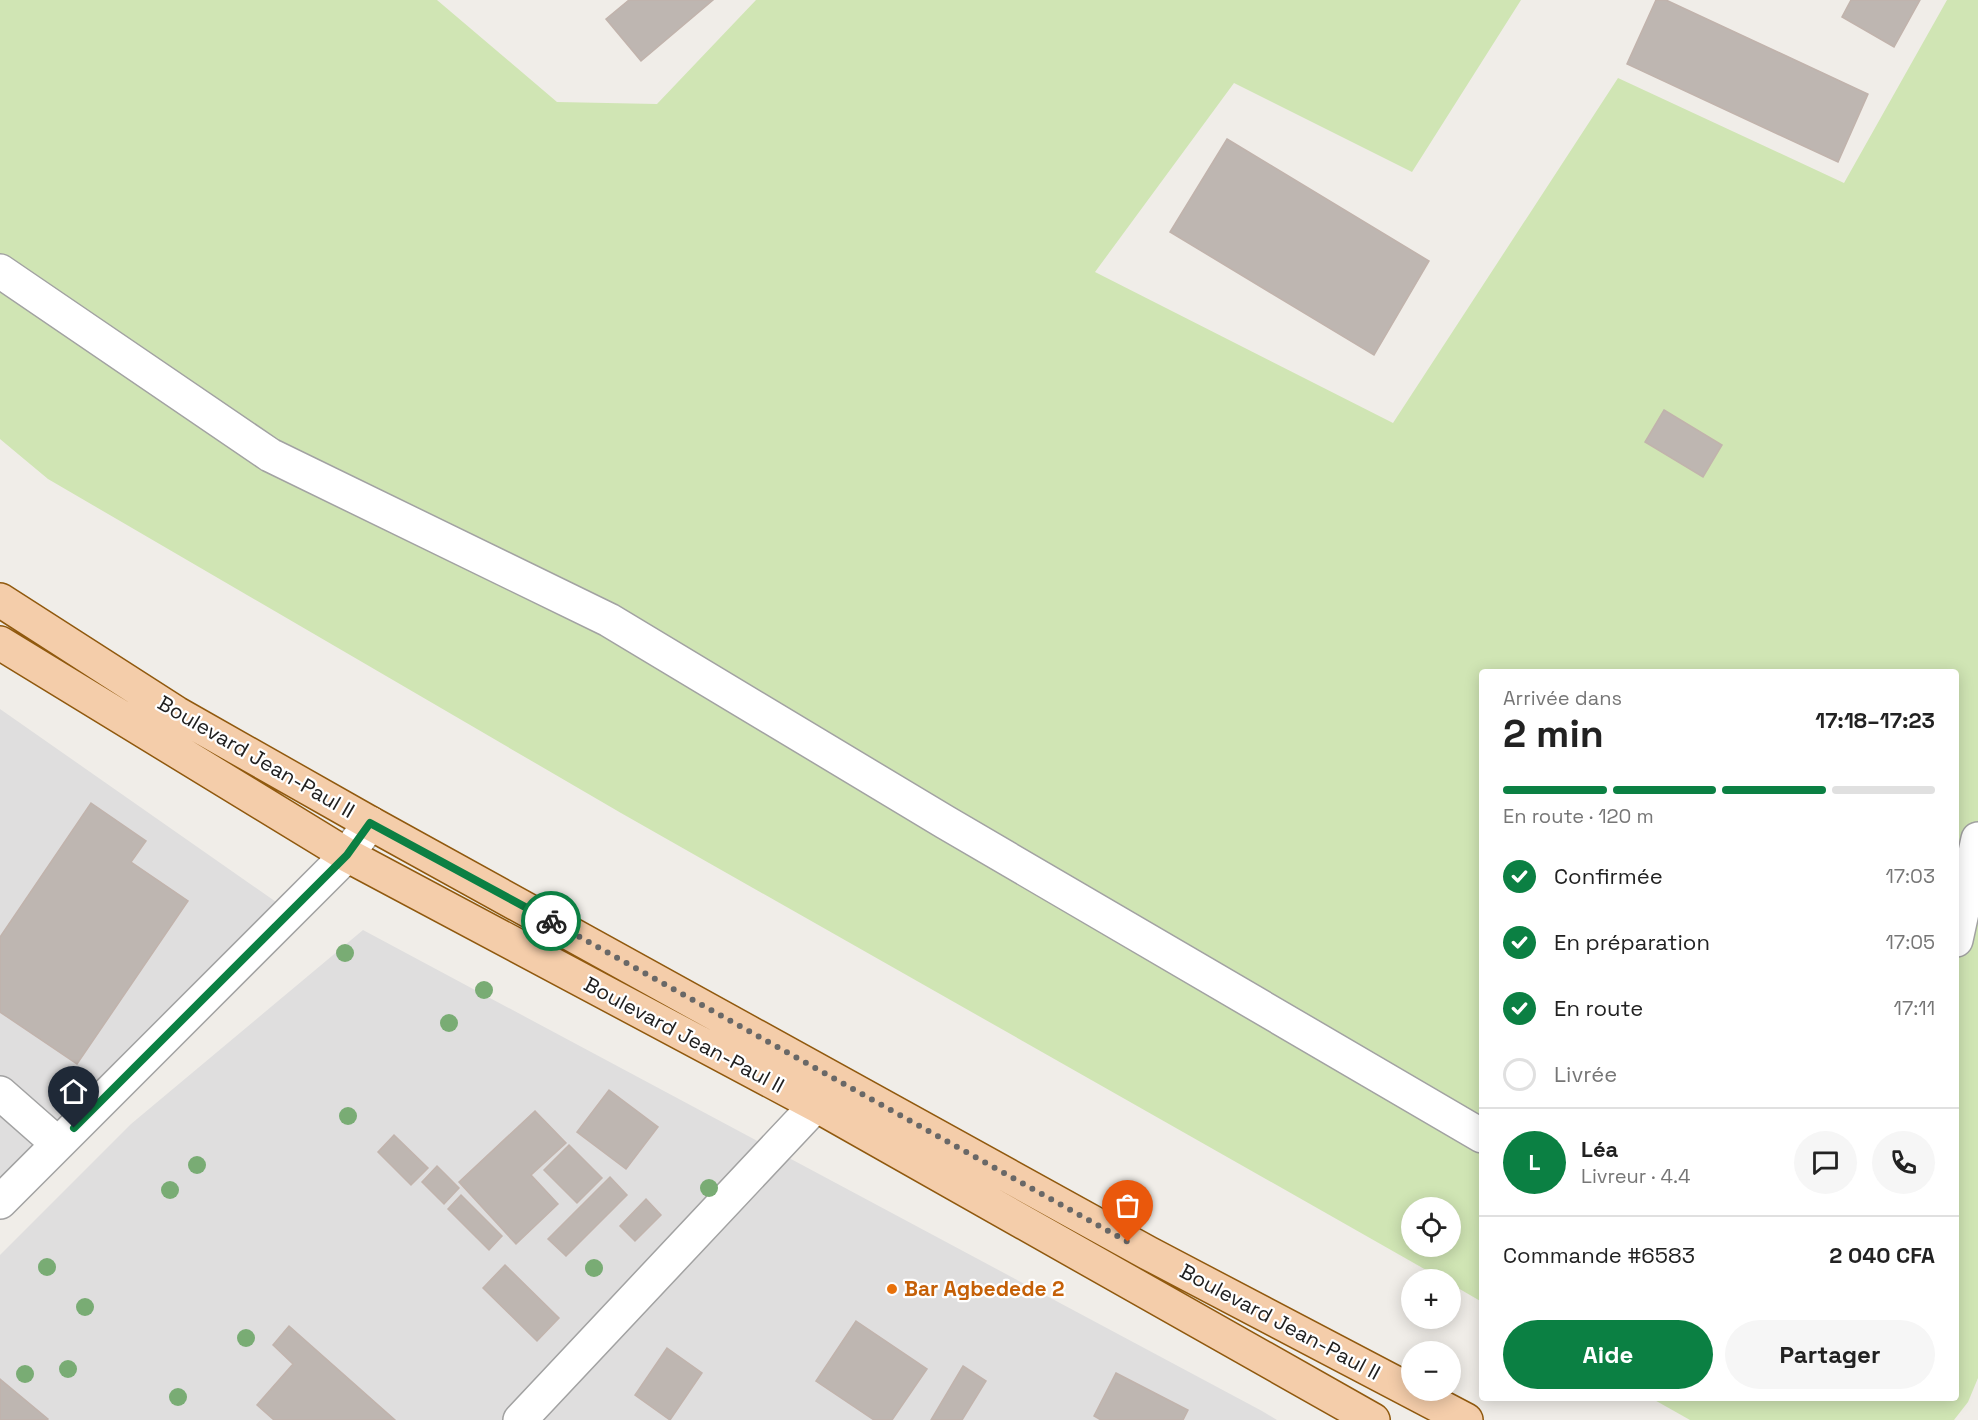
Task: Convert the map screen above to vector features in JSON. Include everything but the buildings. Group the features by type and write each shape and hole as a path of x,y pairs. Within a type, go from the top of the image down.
{"main road":[{"name":"Boulevard Jean-Paul II","path":"0,600 176,713 370,823 1148,1253 1466,1420"},
{"name":"Boulevard Jean-Paul II","path":"0,643 347,855 816,1105 1373,1420"}],"street":[{"path":"0,271 270,456 609,620 955,828 1479,1134"},
{"path":"0,1202 347,855 370,823"},
{"path":"1959,926 1978,838"},
{"path":"0,1093 58,1144"},
{"path":"520,1420 816,1105"}],"shaded area":[{"path":"0,709 299,918 0,1201"},
{"path":"363,930 1277,1420 0,1420 0,1255 131,1124"}],"green space":[{"path":"0,0 437,0 557,102 657,104 756,0 1521,0 1412,172 1234,83 1095,272 1393,423 1618,78 1844,183 1947,0 1978,0 1978,1378 1968,1402 1954,1420 1690,1420 1656,1401 1959,1401 1959,669 1479,669 1479,1300 1461,1290 1461,1269 1424,1269 1403,1257 1461,1257 1461,1197 1401,1197 1401,1256 621,813 48,479 0,439"}],"way so far":[{"path":"551,921 1128,1242"}],"place":[{"name":"Bar Agbedede 2","path":"892,1289"}],"route":[{"path":"74,1128 347,855 370,823 551,921"}]}
